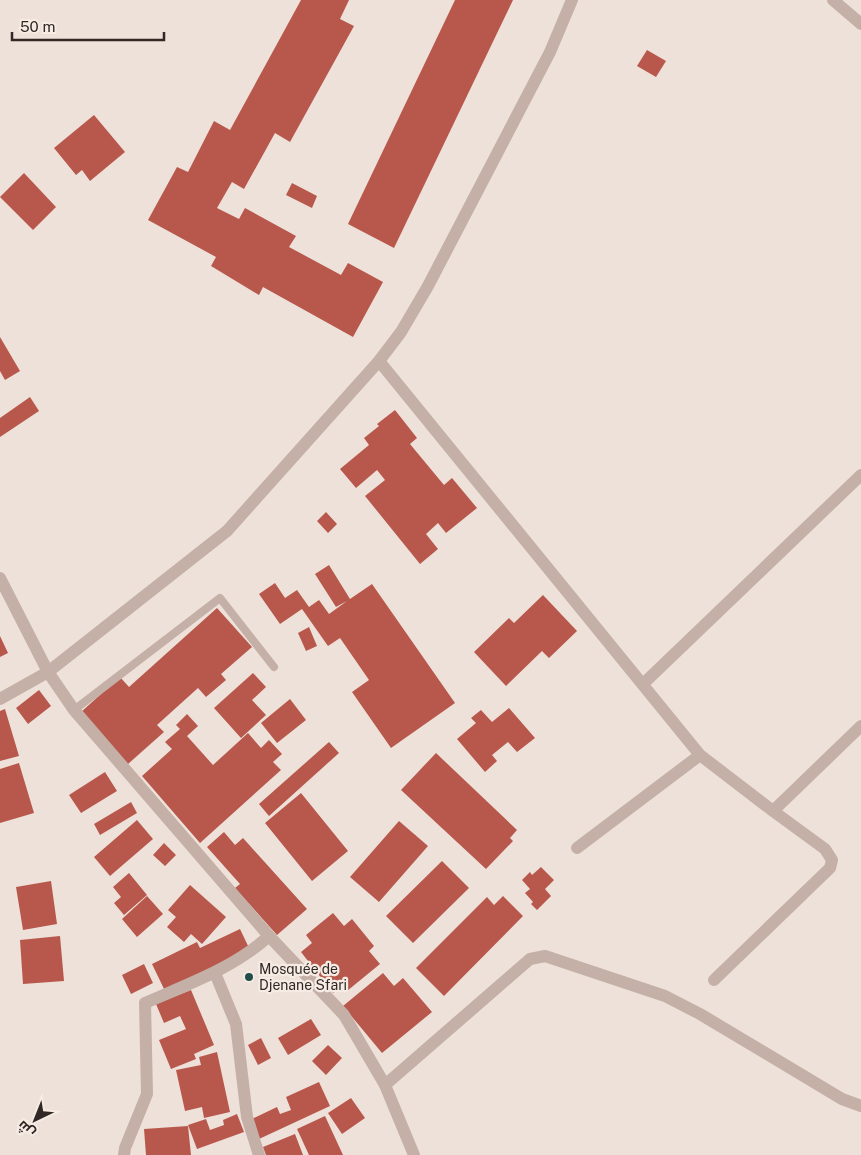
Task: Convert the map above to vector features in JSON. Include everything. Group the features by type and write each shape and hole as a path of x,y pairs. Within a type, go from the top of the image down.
{"street":[{"path":"0,699 48,672 227,530 379,361 401,332 428,286 550,52 572,0"},
{"path":"833,0 861,24"},
{"path":"379,361 700,755 825,849 832,860 830,868 714,980"},
{"path":"643,684 861,475"},
{"path":"0,578 48,672 74,710 269,936 344,1015 385,1085 414,1155"},
{"path":"773,811 861,726"},
{"path":"577,848 700,755"},
{"path":"124,1155 125,1148 147,1094 145,1003 214,973 254,950 269,936"},
{"path":"385,1085 530,959 545,956 665,996 700,1014 842,1099 861,1106"},
{"path":"214,973 236,1024 247,1116 259,1155"}],"lane":[{"path":"74,710 220,598 274,668"}],"building":[{"path":"301,0 349,0 340,19 354,26 290,142 275,133 244,189 232,182 217,208 239,219 245,208 296,236 289,247 341,275 348,263 383,282 353,337 263,287 259,295 211,266 216,257 148,220 177,167 188,172 214,121 230,130"},
{"path":"455,0 513,0 394,248 348,224"},
{"path":"647,50 666,61 656,77 637,66"},
{"path":"94,115 125,152 90,181 82,170 76,175 54,148"},
{"path":"24,173 56,207 33,230 0,197"},
{"path":"292,183 317,196 312,208 286,195"},
{"path":"0,337 20,371 5,380 0,371"},
{"path":"30,397 39,411 0,437 0,418"},
{"path":"395,410 417,438 410,444 444,485 452,478 477,508 446,533 438,523 426,534 438,549 420,564 365,496 385,480 377,470 356,488 340,469 369,445 364,438 379,426 377,424"},
{"path":"326,512 337,524 328,533 317,521"},
{"path":"329,565 350,599 372,584 455,703 391,748 352,692 369,680 340,638 328,646 302,609 280,624 259,594 275,583 285,598 297,590 309,607 319,600 329,614 347,601 336,607 315,574"},
{"path":"543,595 577,631 549,658 542,651 506,686 474,652 509,618 514,623"},
{"path":"217,608 252,647 221,674 226,680 206,697 198,688 157,725 164,732 128,764 81,712 120,677 129,687"},
{"path":"309,627 317,646 306,651 298,633"},
{"path":"0,636 8,653 0,657"},
{"path":"253,673 266,687 252,700 266,715 241,738 214,708"},
{"path":"39,690 51,706 28,724 16,708"},
{"path":"290,699 306,720 277,743 261,723"},
{"path":"509,708 535,738 517,752 508,742 492,755 497,761 485,772 457,739 476,723 471,718 481,710 492,722"},
{"path":"5,709 19,756 0,761 0,711"},
{"path":"187,714 198,726 187,736 213,765 248,733 261,748 269,740 282,754 273,762 281,770 200,843 142,776 172,749 165,742 180,729 176,725"},
{"path":"329,742 339,753 269,816 259,804"},
{"path":"436,753 517,830 510,838 513,841 486,869 401,790"},
{"path":"19,763 34,813 0,823 0,769"},
{"path":"105,772 117,791 81,813 69,795"},
{"path":"301,793 348,851 312,881 265,823"},
{"path":"131,802 137,813 100,835 94,824"},
{"path":"137,820 153,839 110,876 94,857"},
{"path":"399,821 428,846 379,902 350,877"},
{"path":"224,832 235,845 243,838 307,909 277,935 235,888 240,884 207,847"},
{"path":"164,843 176,855 165,866 153,855"},
{"path":"442,861 469,888 413,943 386,916"},
{"path":"541,867 554,880 545,889 551,896 537,910 525,893 530,889 522,880 530,872 532,875"},
{"path":"129,873 147,895 124,915 114,903 121,897 113,887"},
{"path":"51,881 57,924 23,930 16,887"},
{"path":"190,885 226,917 202,944 191,934 184,942 167,927 176,917 168,910"},
{"path":"147,896 163,914 137,937 122,919"},
{"path":"503,896 523,916 444,996 416,968 487,897 494,905"},
{"path":"333,913 344,926 352,919 374,946 369,951 380,964 347,991 343,985 333,993 301,952 312,943 306,935"},
{"path":"240,929 250,950 165,991 152,964 197,942 200,948"},
{"path":"60,936 64,981 23,984 20,940"},
{"path":"144,964 153,983 131,994 122,975"},
{"path":"383,973 394,986 403,978 432,1012 382,1053 343,1006"},
{"path":"191,990 214,1045 194,1054 196,1059 171,1069 159,1040 186,1029 180,1016 164,1023 156,1004"},
{"path":"311,1019 321,1035 288,1055 278,1038"},
{"path":"261,1038 271,1058 258,1065 248,1045"},
{"path":"328,1045 342,1058 326,1075 312,1061"},
{"path":"217,1052 230,1112 204,1118 202,1107 185,1111 176,1070 201,1065 199,1057"},
{"path":"319,1082 330,1106 259,1139 250,1120 277,1107 280,1114 291,1110 286,1097"},
{"path":"351,1098 365,1118 342,1134 328,1113"},
{"path":"237,1114 244,1132 197,1149 188,1125 206,1119 210,1130 224,1125 223,1120"},
{"path":"325,1116 343,1155 309,1155 297,1129"},
{"path":"188,1126 191,1155 146,1155 144,1129"},
{"path":"295,1134 303,1155 266,1155 263,1147"}],"place":[{"name":"Mosquée de Djenane Sfari","path":"249,977"}]}
